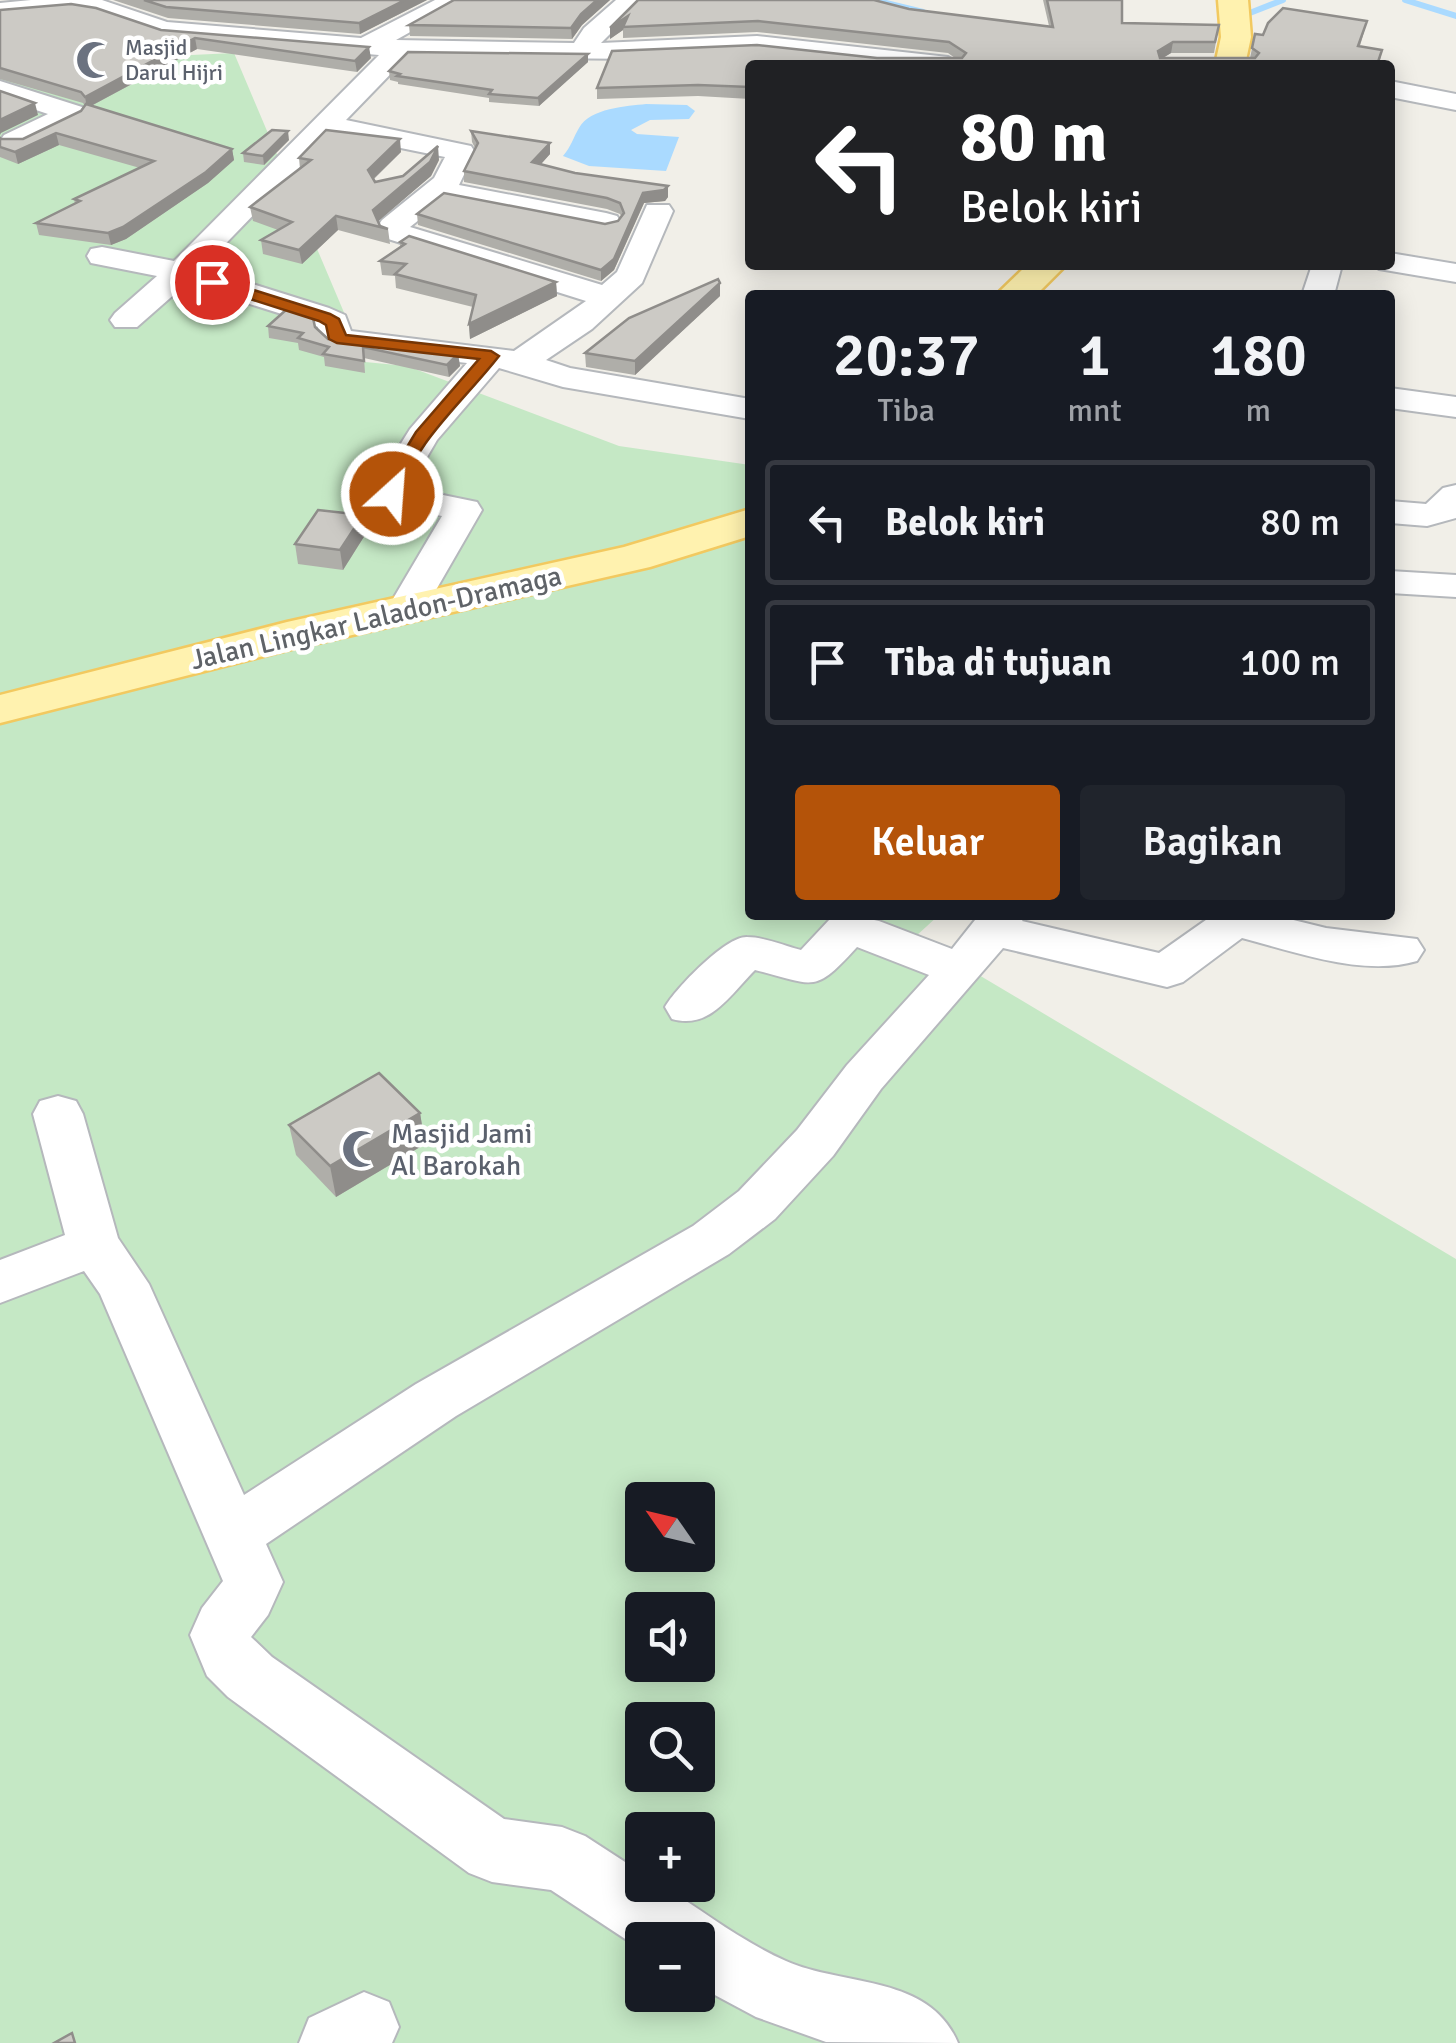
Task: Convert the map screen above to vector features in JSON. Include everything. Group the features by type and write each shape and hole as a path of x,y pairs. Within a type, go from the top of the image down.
{"main road":[{"path":"1020,290 1042,270"},
{"name":"Jalan Lingkar Laladon-Dramaga","path":"0,709 406,609 635,558 745,524"}],"street":[{"path":"367,46 454,0"},
{"path":"584,50 593,33 631,0"},
{"path":"0,11 73,3 104,8 163,29 400,49 668,50 767,44 905,60"},
{"path":"1204,60 1234,40"},
{"path":"126,320 329,125 400,49"},
{"path":"0,89 74,114 14,140"},
{"path":"1395,90 1456,102"},
{"path":"0,113 34,98"},
{"path":"329,125 420,154 456,150 462,155 438,190 396,222 393,230 609,298"},
{"path":"438,190 606,222"},
{"path":"406,609 464,510 392,494 391,488 422,436 505,359 609,298 634,272 658,211"},
{"path":"102,256 180,272 324,317 334,322 335,336 342,340 505,359 564,378 745,407"},
{"path":"1395,263 1456,273"},
{"path":"1395,399 1456,406"},
{"path":"1395,512 1449,512"},
{"path":"1395,582 1456,586"},
{"path":"232,1534 436,1400 696,1249 757,1205 815,1143 864,1077 962,970 999,922 1167,970 1221,929 1240,922 1326,944 1401,950"},
{"path":"689,1007 740,955 753,951 811,968 851,923 863,932 962,970"},
{"path":"58,1114 94,1245 122,1284 253,1582 248,1598 229,1614 220,1635 229,1656 250,1677 492,1850 562,1858 660,1922"},
{"path":"0,1282 94,1245"},
{"path":"715,1956 796,2000 894,2024 924,2043"}],"green space":[{"path":"234,53 365,362 407,366 619,446 745,464 745,920 934,920 915,937 1456,1259 1456,2043 0,2043 0,64"}],"water":[{"path":"646,104 687,105 695,111 689,119 650,120 631,130 637,134 679,137 666,171 589,166 563,156 591,116"}],"building":[{"path":"144,0 405,0 359,23 166,7"},
{"path":"454,0 597,0 571,28 409,25"},
{"path":"638,0 874,0 909,9 1053,27 1047,0 1122,0 1122,23 1219,25 1215,42 1173,42 1158,51 1160,58 1255,58 1259,53 1252,48 1255,34 1263,35 1268,23 1283,8 1367,21 1358,46 1382,50 1379,60 745,60 745,87 597,88 612,51 757,45 877,58 962,58 966,53 949,42 758,21 623,27 628,16 610,28"},
{"path":"71,4 96,8 161,30 369,47 355,61 195,38 85,97 81,92 0,68 0,10"},
{"path":"408,52 588,54 538,98 489,94 492,90 397,76 400,74 389,71"},
{"path":"0,91 35,103 0,120"},
{"path":"86,104 232,149 206,172 108,233 36,223 80,201 74,199 154,161 56,133 15,152 0,147 0,138 23,139 81,111"},
{"path":"272,130 288,131 263,156 243,153"},
{"path":"326,130 400,139 368,170 375,182 403,176 438,146 430,162 373,210 380,226 388,229 336,216 299,250 261,240 292,222 250,207 311,160 299,158"},
{"path":"471,131 550,143 532,162 575,173 668,186 643,193 614,259 601,270 417,214 444,193 605,224 618,221 624,213 620,203 607,198 464,171 478,143"},
{"path":"409,236 556,282 469,324 476,295 395,274 406,264 380,261 405,244 400,242"},
{"path":"718,279 720,283 635,361 585,353 629,318"},
{"path":"287,309 313,318 315,327 328,339 458,354 447,365 363,347 364,361 323,354 329,347 298,338 303,333 268,326"},
{"path":"318,510 363,515 340,550 295,544"},
{"path":"379,1073 420,1113 330,1166 289,1125"},
{"path":"72,2033 75,2043 54,2043"}],"waterway":[{"path":"874,0 923,12"},
{"path":"1237,18 1283,0"},
{"path":"1405,0 1456,16"}],"place":[{"name":"Masjid Darul Hijri","path":"95,60"},
{"name":"Masjid Jami Al Barokah","path":"361,1149"}],"route":[{"path":"212,282 324,317 334,322 335,336 342,340 491,356 422,436 391,488 392,494"}]}
